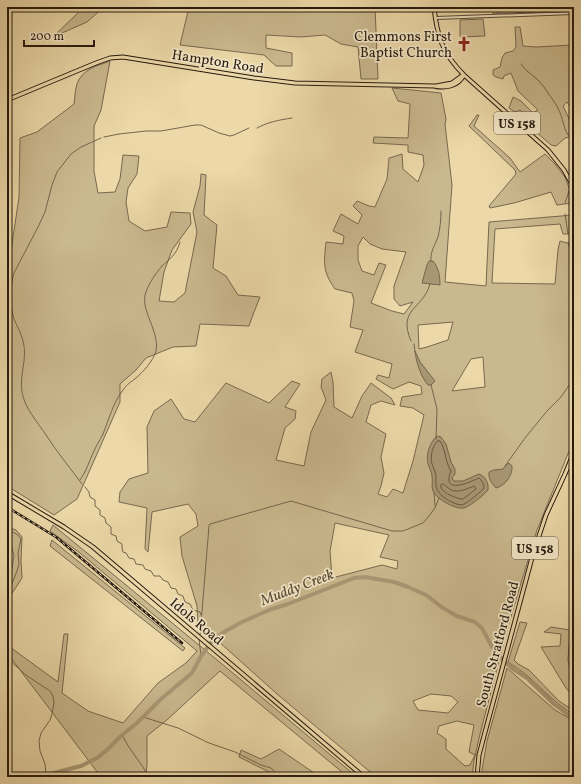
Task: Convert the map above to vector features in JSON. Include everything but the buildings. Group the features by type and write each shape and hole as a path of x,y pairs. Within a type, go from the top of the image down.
{"main road":[{"name":"US 158","path":"434,7 440,40 454,64 464,75 548,150 564,170 574,188"},
{"name":"Hampton Road","path":"7,100 110,58 123,58 296,84 434,86 444,88 461,80 464,75"},
{"name":"South Stratford Road","path":"477,777 479,755 539,537 546,515 574,452"},
{"name":"Idols Road","path":"7,493 85,540 364,777"}],"street":[{"path":"436,18 574,13"}],"shaded area":[{"path":"84,7 104,7 87,22 53,37"},
{"path":"189,7 375,7 378,79 361,79 358,47 341,44 325,35 301,37 266,35 266,48 292,53 292,66 276,66 264,55 180,45"},
{"path":"497,7 534,7 533,11 515,13 534,12 535,7 559,7 558,11 541,12 541,10 539,10 539,12 493,14 496,9 497,13 499,13"},
{"path":"483,19 485,36 460,36 460,20"},
{"path":"515,27 520,27 523,46 536,47 572,45 571,62 574,62 574,112 567,102 563,106 574,131 570,137 565,138 556,146 551,145 535,131 535,123 520,110 515,112 509,108 513,97 521,101 533,113 538,110 518,91 511,73 504,76 503,79 493,75 493,70 500,67 505,53 513,51 516,47"},
{"path":"110,61 101,110 94,126 94,171 98,193 115,192 120,179 123,155 139,156 137,174 128,188 126,202 129,221 145,231 167,227 171,212 190,213 191,224 172,250 164,272 159,301 174,302 185,293 197,232 193,212 200,186 201,174 206,175 204,215 217,225 213,268 226,276 238,295 260,297 249,326 200,324 196,346 173,347 146,358 136,370 120,384 120,402 77,499 54,515 7,486 7,278 19,197 20,138 37,132 74,104 75,91 82,75 90,69"},
{"path":"392,88 441,93 446,119 445,124 452,185 445,282 486,286 489,222 574,216 573,234 563,234 560,224 495,229 492,283 555,284 560,241 574,245 574,439 537,530 507,630 480,734 472,777 379,777 369,771 277,694 198,623 197,606 182,556 180,537 198,526 196,514 188,504 152,512 148,552 145,549 147,508 119,502 120,492 129,479 148,473 147,427 154,411 171,399 184,419 195,422 226,383 269,403 292,381 300,384 285,407 296,411 295,419 285,428 276,460 304,466 311,432 326,400 321,387 322,379 331,372 334,407 352,418 362,396 371,383 391,398 395,405 381,401 371,405 366,422 386,434 381,457 384,473 378,494 387,497 393,489 403,493 413,461 424,415 413,408 400,406 402,397 422,394 421,386 409,382 393,389 376,379 378,375 389,378 392,364 355,352 363,330 350,327 354,301 352,293 335,289 328,277 325,266 326,242 343,244 344,236 333,231 341,214 358,224 362,215 353,206 357,201 375,207 387,179 389,158 402,154 403,169 418,182 424,165 423,155 408,152 408,145 373,143 374,137 408,138 410,104 398,101","holes":["363,237 370,244 382,249 406,252 394,286 394,299 400,306 413,302 404,314 371,303 386,265 379,263 374,275 362,271 358,260 358,246","453,322 448,340 419,349 418,325","483,357 485,387 452,391 471,359","335,523 389,535 380,557 398,561 397,569 382,565 332,578 330,551","431,694 451,696 458,702 448,713 418,710 413,701","457,721 474,725 469,752 475,755 470,765 465,766 446,749 446,739 437,733 439,726"]},
{"path":"477,115 479,115 474,126 510,158 520,172 545,154 565,177 574,201 572,203 557,205 551,192 514,203 490,208 489,206 516,174 515,170 469,126"},
{"path":"53,525 357,777 348,777 220,671 168,719 147,736 146,777 101,777 11,658 7,652 7,645 58,682 64,634 68,634 62,693 88,711 123,723 158,683 186,663 197,651 80,553 50,531"},
{"path":"7,527 16,530 22,537 22,578 7,601 7,585 10,580 14,556 10,540 7,537"},
{"path":"52,540 185,648 183,651 50,546"},
{"path":"520,622 527,623 514,660 529,670 559,701 574,711 574,715 508,662"},
{"path":"551,627 570,630 568,660 572,681 574,681 574,698 566,688 541,647 560,646 561,634 544,632"},
{"path":"507,668 555,710 574,721 574,777 483,777 482,770 487,741"},
{"path":"279,749 320,777 279,777 239,757 241,750 261,759"}],"water":[{"path":"429,261 433,261 437,267 440,285 422,283"},
{"path":"415,351 420,362 435,381 431,385 428,385 425,382 421,374"},
{"path":"437,436 441,437 446,444 451,462 455,469 455,474 452,478 454,481 463,481 479,474 485,478 487,482 488,490 464,508 451,506 438,497 433,491 432,474 427,457 430,446"},
{"path":"509,463 512,466 510,476 505,483 496,488 491,481 489,472 503,469"}],"waterway":[{"path":"521,64 544,87 557,106 568,135 571,135"},
{"path":"257,128 265,124 292,118"},
{"path":"104,137 146,131 161,131 195,125 201,125 230,136 249,128"},
{"path":"82,484 55,448 26,404 21,386 25,354 23,341 14,319 11,302 11,290 14,273 45,212 57,172 71,154 81,147 101,138"},
{"path":"574,147 572,158 574,163"},
{"path":"565,203 569,191"},
{"path":"431,261 432,252 439,234 441,211"},
{"path":"565,214 568,234"},
{"path":"80,480 103,434 116,400 126,386 145,369 155,355 155,336 145,306 146,292 155,275 174,255 180,242"},
{"path":"568,242 574,261"},
{"path":"411,341 407,322 409,315 427,293 430,284"},
{"path":"414,344 415,352"},
{"path":"505,466 525,438 547,411 561,397 574,378"},
{"path":"431,385 437,409 436,439"},
{"path":"85,487 89,492 90,497 95,500 95,506 100,510 100,515 105,518 106,523 111,527 111,534 116,536 117,541 122,544 123,552 126,553 129,558 134,559 136,564 143,565 145,569 151,571 154,576 160,576 163,580 168,582 171,588 176,589 178,594 183,596 185,602 190,604 193,610 200,612 201,615"},
{"path":"434,493 435,506"},
{"path":"200,636 210,524 291,501 392,531 403,531 423,523 435,508 439,498"},
{"path":"7,529 18,535 21,539 18,553 19,564 7,596"},
{"name":"Muddy Creek","path":"38,777 81,766 97,758 137,723 161,699 192,673 201,656 212,641 224,632 269,610 354,578 365,577 394,582 408,587 426,595 443,608 457,616 475,622 482,628 491,645 500,657 513,669 527,678 554,704 574,718"},
{"path":"199,639 201,656"},
{"path":"7,658 27,676 50,691 53,696 54,703 52,714 50,720 41,733 39,741 40,751 45,764 46,775"},
{"path":"143,717 178,728 209,743 235,752 261,765 271,768 276,773 288,777"},
{"path":"122,735 149,777"}],"railway":[{"path":"7,507 56,537 182,643"}],"place":[{"name":"Clemmons First Baptist Church","path":"464,44"}]}
